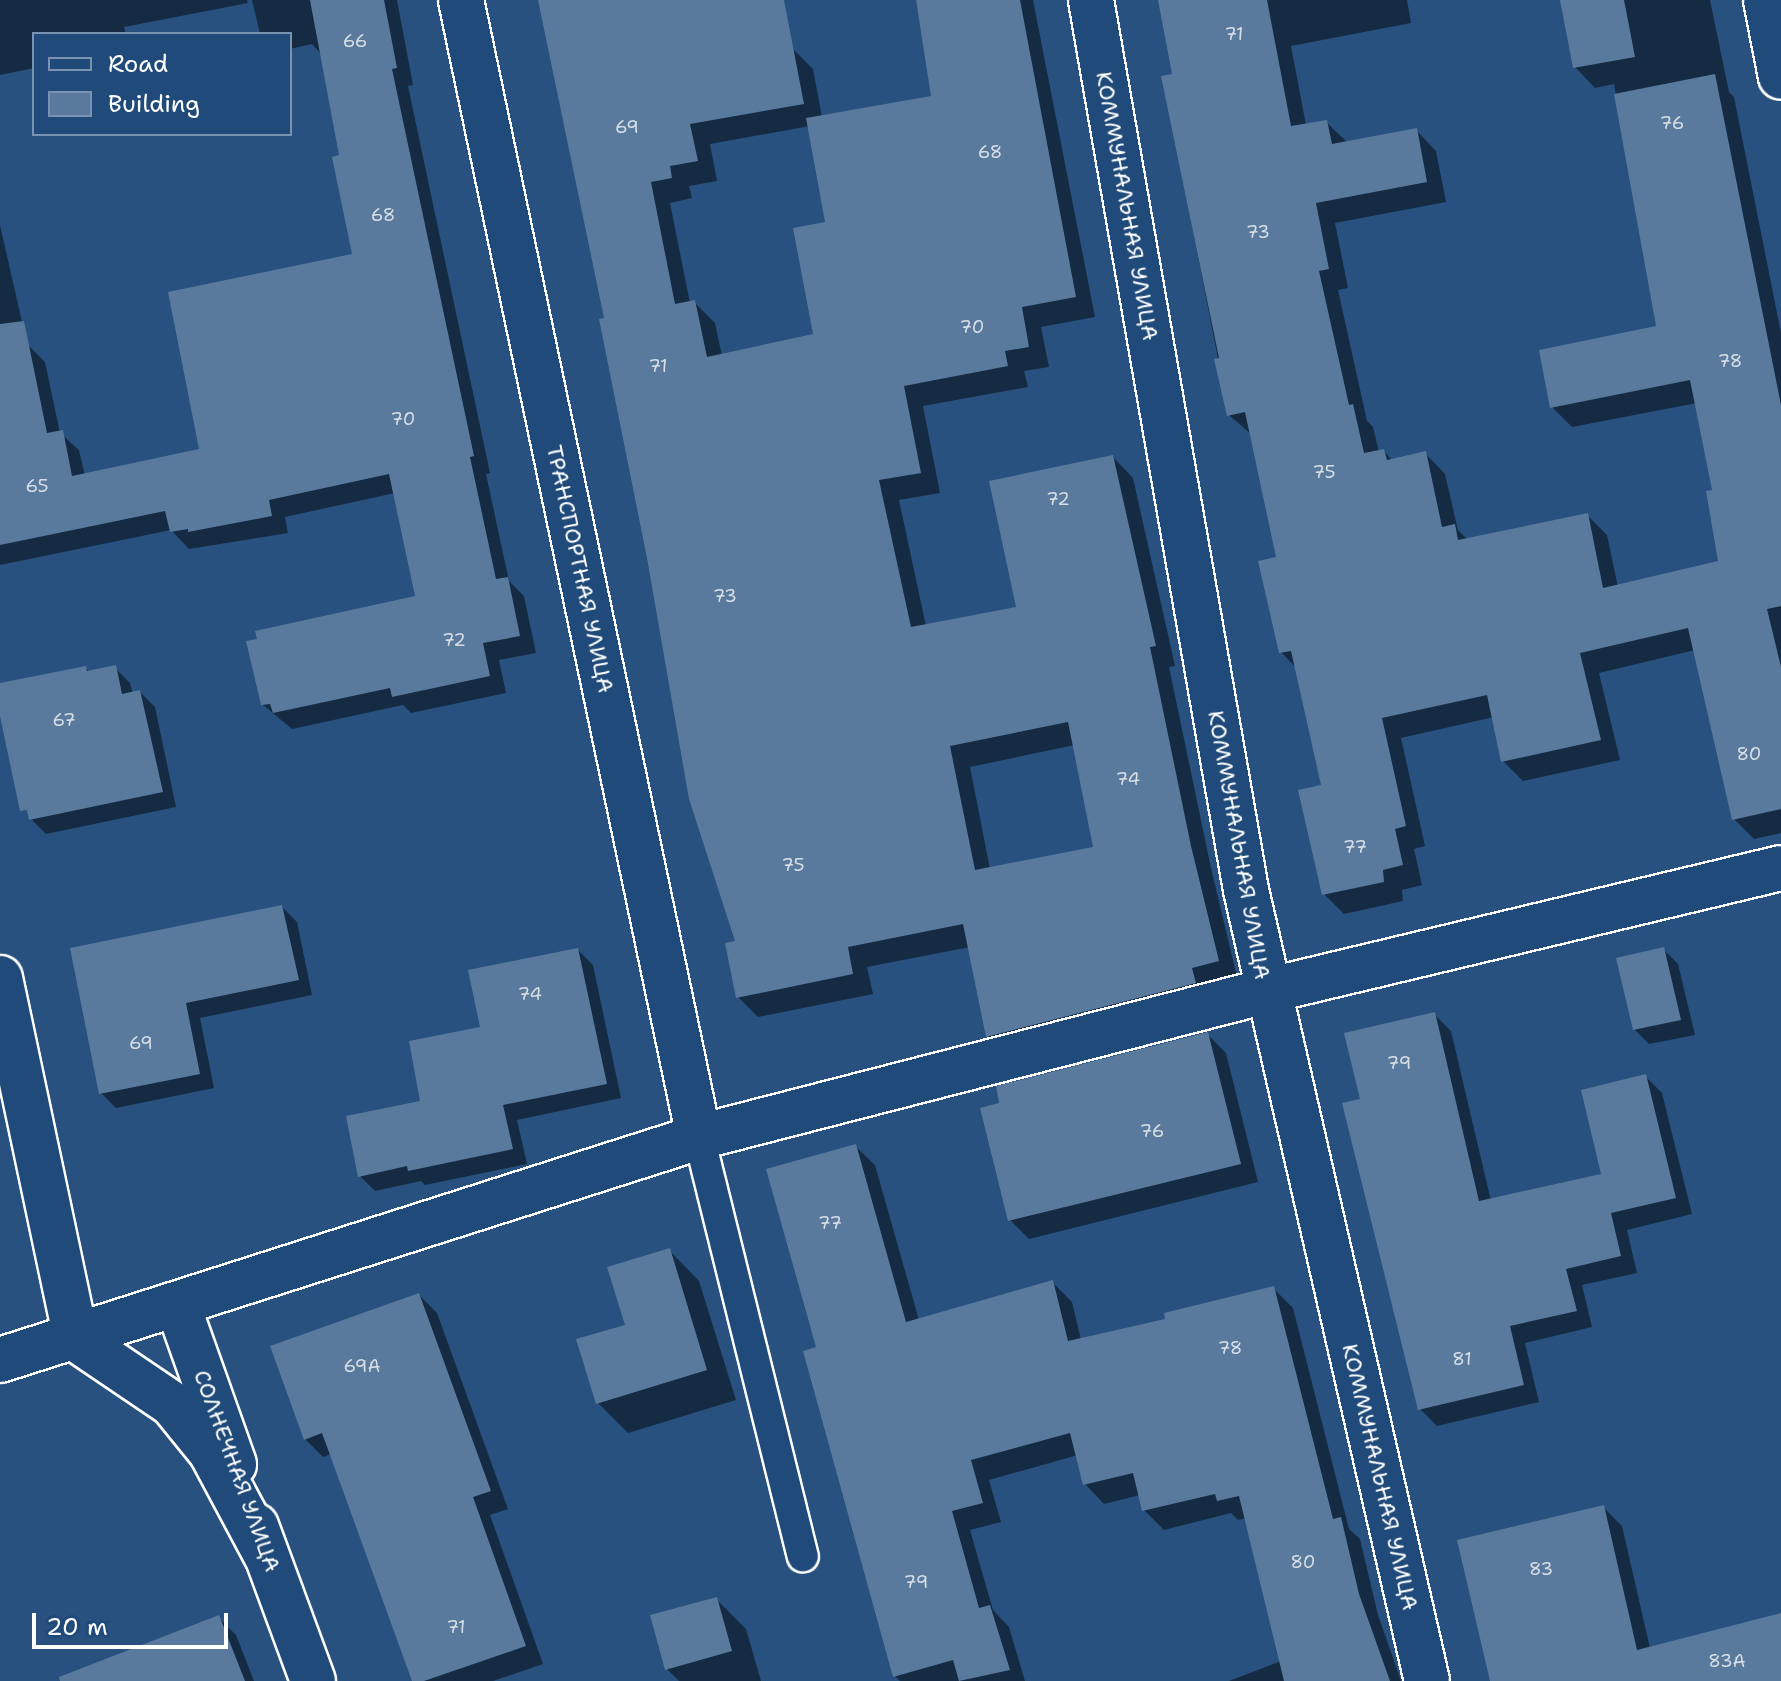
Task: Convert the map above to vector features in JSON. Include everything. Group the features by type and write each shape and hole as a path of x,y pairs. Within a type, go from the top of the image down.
{"street":[{"name":"ТРАНСПОРТНАЯ УЛИЦА","path":"461,0 699,1137"},
{"name":"КОММУНАЛЬНАЯ УЛИЦА","path":"1091,0 1266,991 1427,1681"},
{"path":"1766,0 1781,77"},
{"path":"0,1360 76,1339 699,1137 1266,991 1781,868"},
{"path":"0,978 76,1339 172,1404 211,1452 266,1555"},
{"name":"СОЛНЕЧНАЯ УЛИЦА","path":"178,1306 313,1681"}],"lane":[{"path":"699,1137 803,1556"}],"building":[{"path":"310,0 384,0 397,68 392,69 474,456 470,457 496,579 508,577 520,636 483,643 490,676 392,697 390,688 273,713 270,704 261,705 246,641 257,639 255,631 415,596 389,474 269,500 272,516 188,532 188,529 170,532 165,511 0,545 0,324 24,321 47,433 63,430 72,476 199,449 168,292 352,254 332,157 339,155"},
{"path":"538,0 784,0 804,104 690,124 698,161 670,166 672,178 651,182 675,304 695,300 707,357 813,334 793,228 825,222 806,118 931,96 916,0 1020,0 1076,297 1022,307 1029,347 1005,351 1008,366 904,386 921,473 879,480 911,627 1016,607 989,481 1113,455 1156,646 1150,647 1191,846 1219,961 1192,968 1196,983 986,1037 963,924 848,947 853,974 736,998 725,943 735,941 689,799 647,558 599,319 604,318","holes":["1068,722 1093,847 975,870 950,746"]},
{"path":"1158,0 1267,0 1291,126 1327,120 1332,144 1417,128 1427,182 1316,203 1329,269 1319,271 1349,405 1353,404 1364,453 1384,449 1387,460 1426,451 1442,527 1455,524 1458,540 1588,513 1603,588 1718,561 1706,491 1712,490 1690,380 1550,408 1539,350 1656,326 1614,94 1715,74 1781,405 1781,606 1767,609 1781,667 1781,809 1732,820 1688,628 1580,653 1601,740 1501,762 1487,695 1382,718 1406,826 1395,829 1403,865 1383,870 1384,882 1322,895 1298,790 1321,785 1291,651 1279,653 1258,561 1276,557 1245,412 1227,416 1214,359 1219,358 1161,76 1172,74"},
{"path":"1560,0 1624,0 1635,57 1573,68"},
{"path":"116,665 122,694 140,690 163,792 29,820 27,810 20,811 0,716 0,683 86,666 87,671"},
{"path":"282,905 299,980 186,1003 200,1074 99,1094 70,948"},
{"path":"1664,947 1681,1020 1633,1030 1616,958"},
{"path":"578,948 607,1084 503,1105 513,1149 408,1171 407,1166 358,1177 346,1116 420,1101 409,1041 480,1027 468,970"},
{"path":"1435,1012 1479,1201 1601,1174 1581,1090 1646,1074 1676,1198 1611,1213 1621,1256 1566,1269 1577,1311 1510,1326 1524,1385 1418,1410 1342,1103 1360,1099 1344,1033"},
{"path":"1208,1032 1241,1164 1008,1221 980,1108 999,1103 996,1086"},
{"path":"856,1144 906,1322 1053,1280 1068,1341 1165,1319 1164,1313 1274,1286 1333,1519 1341,1517 1359,1594 1390,1681 1284,1681 1239,1496 1217,1501 1215,1494 1142,1511 1133,1473 1083,1485 1070,1433 971,1460 983,1503 952,1511 979,1608 990,1605 1010,1670 959,1681 953,1660 893,1677 803,1351 816,1347 766,1169"},
{"path":"670,1248 707,1370 596,1404 576,1339 625,1325 607,1267"},
{"path":"419,1293 491,1491 473,1497 526,1646 424,1681 412,1681 322,1433 304,1440 270,1346"},
{"path":"1604,1505 1637,1650 1781,1613 1781,1681 1490,1681 1457,1540"},
{"path":"717,1597 732,1651 665,1670 650,1615"},
{"path":"219,1615 245,1681 60,1681 59,1677"}]}
